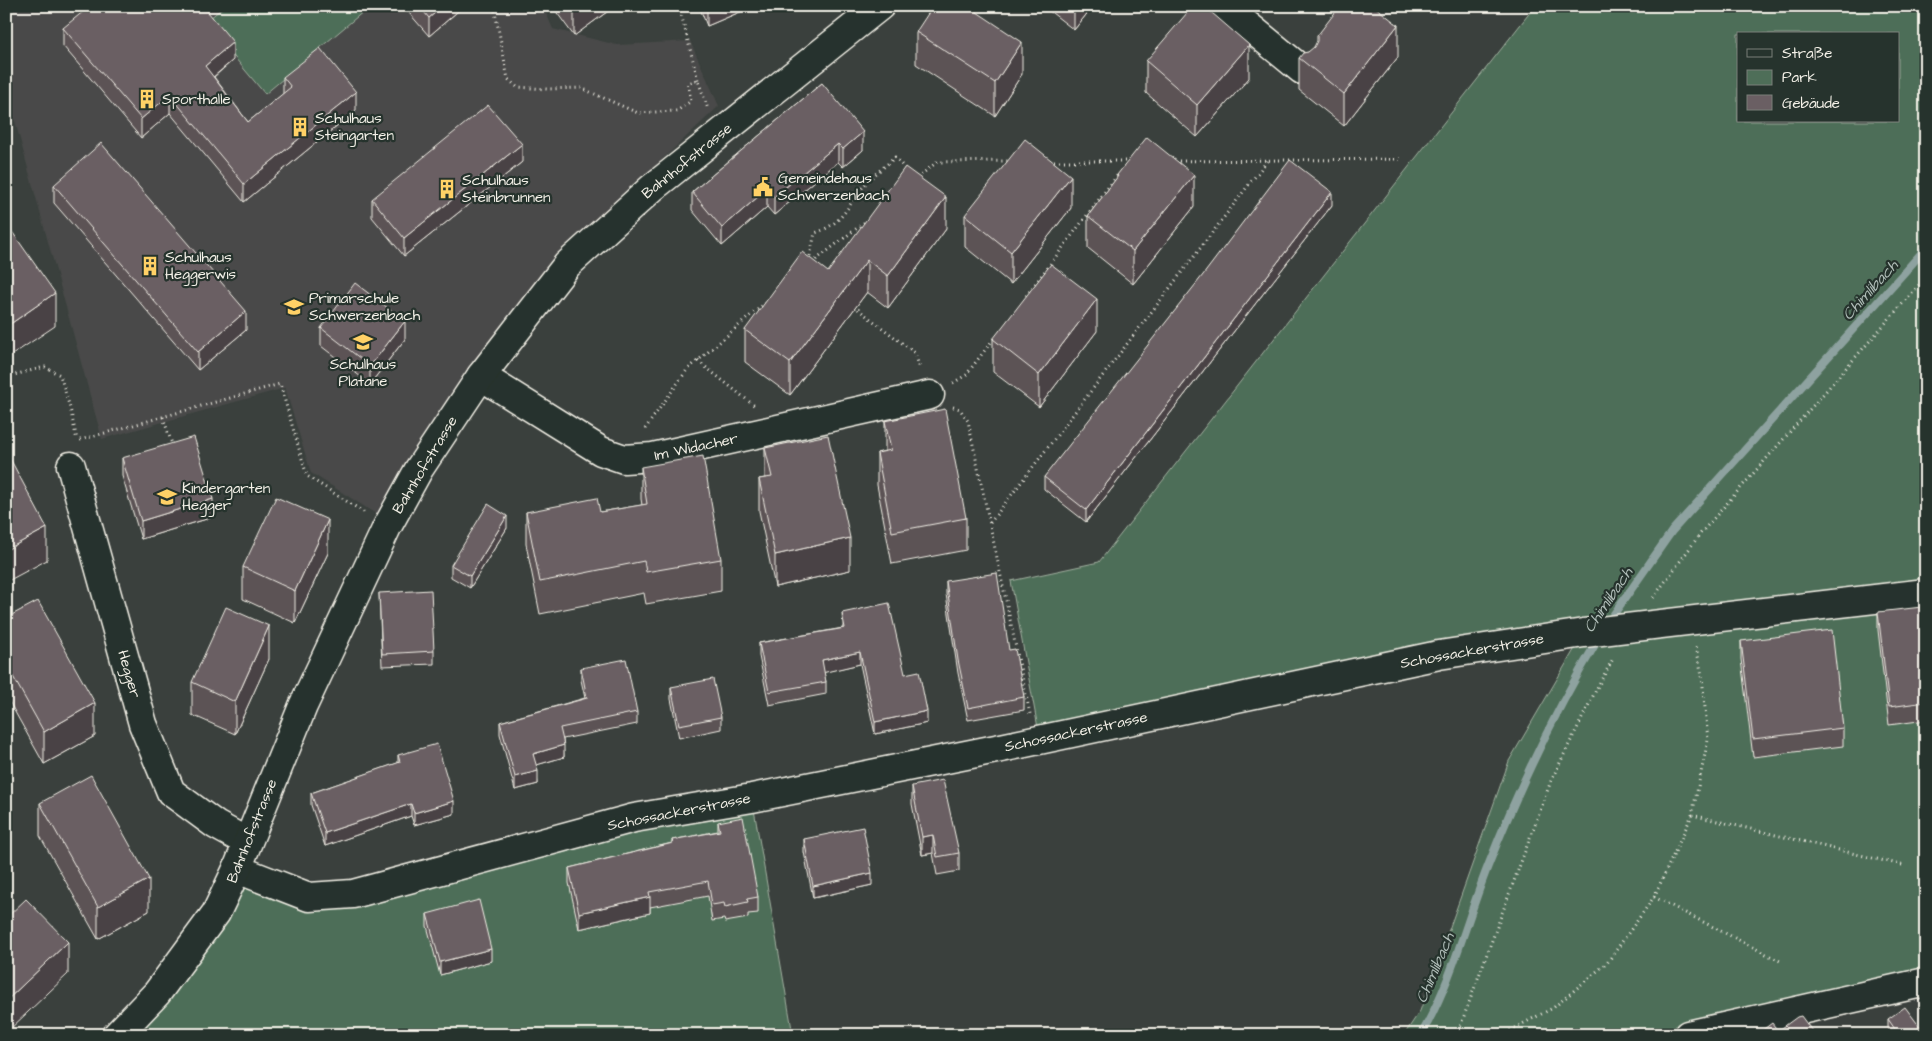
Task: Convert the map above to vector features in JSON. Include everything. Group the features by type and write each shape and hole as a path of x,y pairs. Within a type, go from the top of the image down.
{"street":[{"name":"Bahnhofstrasse","path":"117,1035 157,992 216,913 237,869 303,706 388,527 419,469 481,376 567,265 652,188 880,6"},
{"path":"1224,6 1302,70"},
{"name":"Im Widacher","path":"481,376 600,451 624,459 653,457 930,395"},
{"name":"Hegger","path":"74,453 143,724 171,792 216,825 247,842"},
{"name":"Schossackerstrasse","path":"237,869 309,896 353,894 634,818 752,798 1439,655 1584,633 1926,593"},
{"path":"1688,1035 1926,982"}],"path":[{"path":"494,6 508,78 517,87 547,89 581,88 638,113 677,111 692,101 688,83 698,80"},
{"path":"679,6 698,80 710,113 721,133"},
{"path":"871,217 806,268 811,255 815,233 837,222 848,210 868,181 896,157 915,180 937,162 1015,161"},
{"path":"1165,161 1404,159"},
{"path":"990,523 1267,160"},
{"path":"1045,161 1138,161"},
{"path":"1020,304 1129,161"},
{"path":"624,459 687,370 770,299"},
{"path":"853,305 914,353 930,395 942,404 960,408 968,420 1036,740"},
{"path":"930,395 966,375 996,336"},
{"path":"698,360 782,428"},
{"path":"6,378 45,367 52,369 60,375 76,433 74,453 163,417 280,384 307,476 388,527"},
{"path":"163,417 175,455"},
{"path":"1501,1035 1552,1008 1607,963 1654,897 1692,815 1708,740 1702,676 1691,621"},
{"path":"1692,815 1906,866"},
{"path":"1654,897 1780,961"}],"shaded area":[{"name":"Primarschule Schwerzenbach","path":"6,6 543,6 553,29 617,45 690,41 719,106 565,251 381,517 311,473 285,388 102,439 6,88"}],"green space":[{"path":"225,6 370,6 265,94 205,22"},
{"path":"1535,6 1926,6 1926,982 1688,1035 1404,1035 1420,1011 1509,761 1584,633 1040,739 1011,581 1099,562"},
{"path":"752,798 793,1035 117,1035 237,869 309,897"}],"building":[{"path":"90,6 203,6 233,42 205,66 248,122 291,87 283,77 320,48 356,92 244,184 170,95 141,119 63,28"},
{"path":"419,6 443,6 429,18"},
{"path":"933,6 968,6 1022,42 995,83 916,32"},
{"path":"1193,6 1204,6 1249,45 1197,105 1146,61"},
{"path":"1340,6 1374,6 1398,25 1344,94 1299,58 1303,53 1308,52 1314,47 1317,36"},
{"name":"Gemeindehaus Schwerzenbach","path":"822,83 863,132 843,149 838,144 774,197 767,189 722,228 692,192"},
{"name":"Schulhaus Steinbrunnen","path":"488,105 522,144 404,238 372,199"},
{"path":"1147,137 1194,175 1133,251 1088,216"},
{"path":"1025,139 1071,176 1011,252 965,215"},
{"name":"Schulhaus Heggerwis","path":"101,143 246,311 198,352 54,185"},
{"path":"1290,160 1332,192 1086,510 1044,477 1203,275"},
{"path":"905,167 946,197 888,276 867,260 790,363 745,330 802,252 828,272"},
{"path":"6,223 55,293 6,327"},
{"path":"1051,264 1097,299 1039,375 993,339"},
{"name":"Schulhaus Platane","path":"355,283 405,321 370,366 321,328"},
{"path":"945,409 966,518 892,532 877,453 891,450 885,421"},
{"path":"828,435 850,538 775,555 759,479 772,477 765,448"},
{"name":"Kindergarten Hegger","path":"194,437 213,499 141,521 122,458"},
{"path":"6,451 47,528 6,550"},
{"path":"703,456 721,559 646,572 644,561 540,582 526,512 597,498 600,512 647,504 641,467"},
{"path":"276,497 328,520 295,591 243,567"},
{"path":"488,504 507,516 470,576 451,565"},
{"path":"997,573 1009,650 1015,649 1024,697 968,708 958,660 946,581"},
{"path":"431,590 434,651 382,654 379,593"},
{"path":"38,601 95,703 44,732 6,664 6,618"},
{"path":"889,603 905,674 919,671 927,711 875,722 860,652 822,660 826,682 769,692 759,643 845,628 842,613"},
{"path":"226,607 269,626 235,702 192,682"},
{"path":"1922,607 1926,640 1926,702 1889,707 1878,612"},
{"path":"1832,630 1843,728 1753,739 1741,641"},
{"path":"626,659 637,712 560,728 564,745 533,754 538,771 515,777 500,722 587,698 581,668"},
{"path":"713,679 721,717 679,725 671,687"},
{"path":"437,744 454,801 414,813 411,804 325,833 311,793 400,762 398,755"},
{"path":"91,775 149,879 98,907 40,803"},
{"path":"943,780 959,853 937,857 933,835 922,837 912,786"},
{"path":"743,817 758,897 747,899 748,902 725,907 724,903 712,905 708,881 649,892 650,897 579,913 569,868 673,843 672,840 720,831 718,822"},
{"path":"863,827 872,873 813,886 804,839"},
{"path":"26,899 68,942 6,1001 6,918"},
{"path":"479,900 491,949 440,962 427,914"},
{"path":"1905,1007 1926,1035 1899,1035 1888,1019"},
{"path":"1801,1016 1815,1035 1756,1035 1772,1023 1778,1031"}],"waterway":[{"name":"Chimlibach","path":"1607,624 1672,531 1926,248"},
{"name":"Chimlibach","path":"1421,1035 1442,993 1488,866 1525,778 1567,693 1599,638"}],"place":[{"name":"Sporthalle","path":"147,99"},
{"name":"Schulhaus Steingarten","path":"300,127"},
{"name":"Gemeindehaus Schwerzenbach","path":"763,187"},
{"name":"Schulhaus Steinbrunnen","path":"447,189"},
{"name":"Schulhaus Heggerwis","path":"150,266"},
{"name":"Primarschule Schwerzenbach","path":"294,307"},
{"name":"Schulhaus Platane","path":"363,342"},
{"name":"Kindergarten Hegger","path":"167,497"}]}
